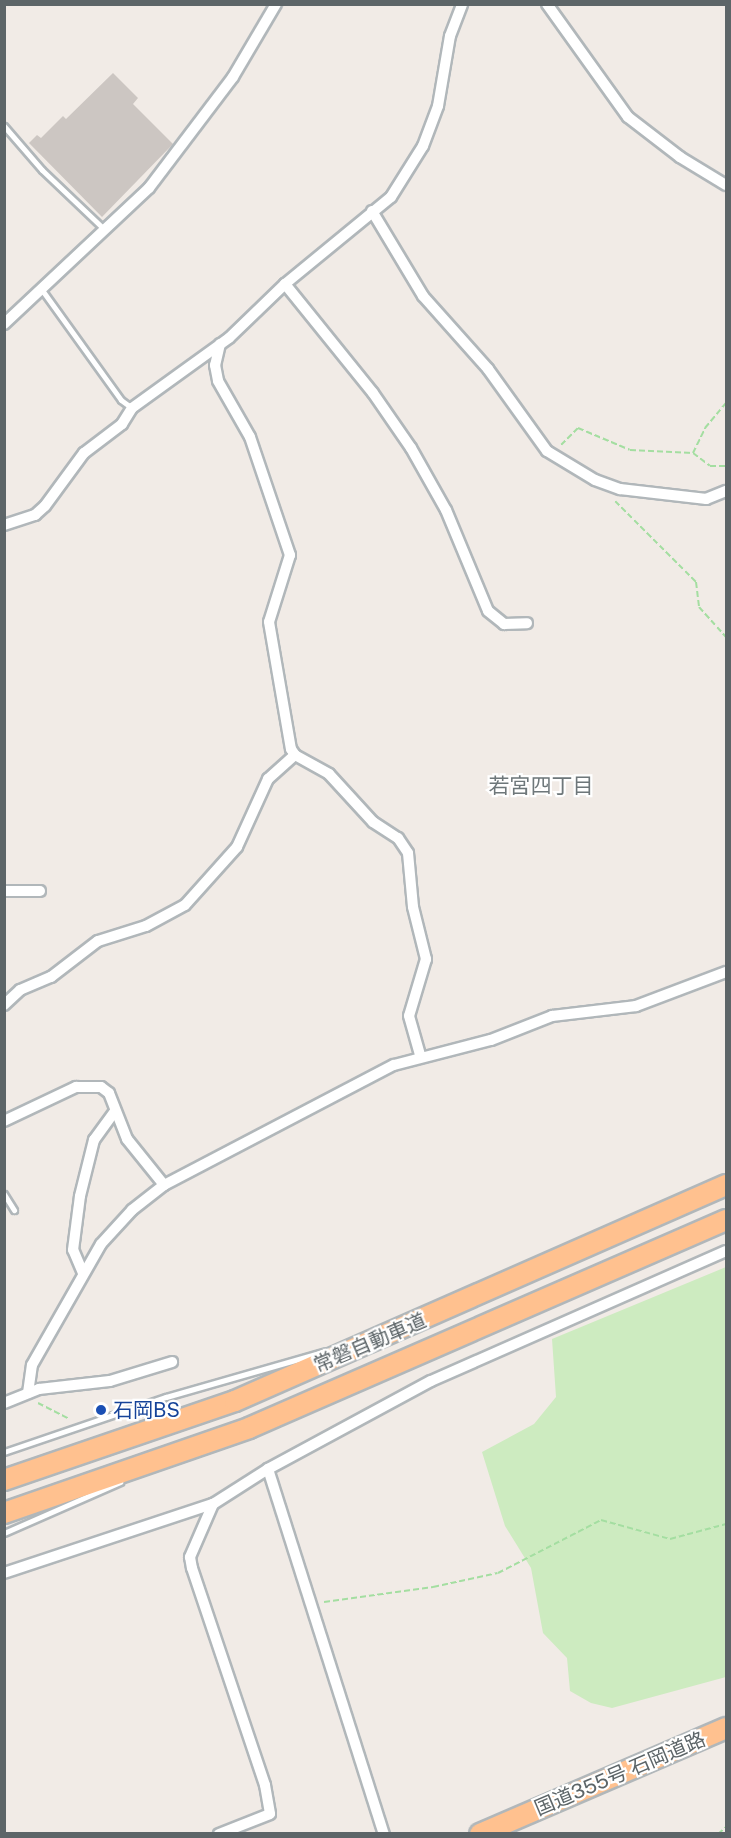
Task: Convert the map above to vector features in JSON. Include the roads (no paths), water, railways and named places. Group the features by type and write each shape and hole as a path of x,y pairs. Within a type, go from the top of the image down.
{"highway":[{"name":"常磐自動車道","path":"4,1480 234,1401 435,1316 726,1185"},
{"name":"常磐自動車道","path":"4,1513 209,1443 447,1344 726,1220"},
{"name":"国道355号 石岡道路","path":"480,1833 726,1728"}],"street":[{"path":"4,324 107,231 149,188 209,110 276,4"},
{"path":"4,525 35,515 45,507 84,453 122,424 132,408 220,344 285,284 391,197 423,146 438,106 450,36 462,4"},
{"path":"547,4 628,117 680,158 726,185"},
{"path":"372,211 423,296 488,369 547,451 595,480 621,489 706,499 726,491"},
{"path":"285,284 373,393 411,448 446,510 488,610 504,624 527,622"},
{"path":"220,344 215,365 218,381 249,437 290,555 269,622 295,755 329,774 373,822 398,838 408,852 413,907 426,959 409,1016 420,1055"},
{"path":"4,1005 20,990 51,977 98,941 146,926 186,904 237,847 268,779 295,755"},
{"path":"4,891 40,891"},
{"path":"28,1393 32,1365 101,1244 132,1210 164,1185 306,1114 372,1075 420,1055 491,1040 552,1016 636,1006 726,972"},
{"path":"4,1121 76,1086 105,1089 131,1145 164,1185"},
{"path":"83,1273 72,1250 80,1196 94,1140 114,1111"},
{"path":"4,1573 213,1504 268,1469 431,1381 726,1251"},
{"path":"4,1403 28,1393 110,1382 172,1362"},
{"path":"268,1469 313,1603 384,1833"},
{"path":"213,1504 190,1557 192,1568 265,1785 270,1814 219,1833"}],"lane":[{"path":"4,126 42,170 107,231"},
{"path":"42,290 121,400 132,408"},
{"path":"4,1194 14,1210"},
{"path":"4,1452 166,1397 269,1369 435,1316"},
{"path":"4,1533 209,1443"}],"place":[{"name":"石岡BS","path":"101,1410"}],"district":[{"name":"若宮四丁目","path":"541,786"}]}
